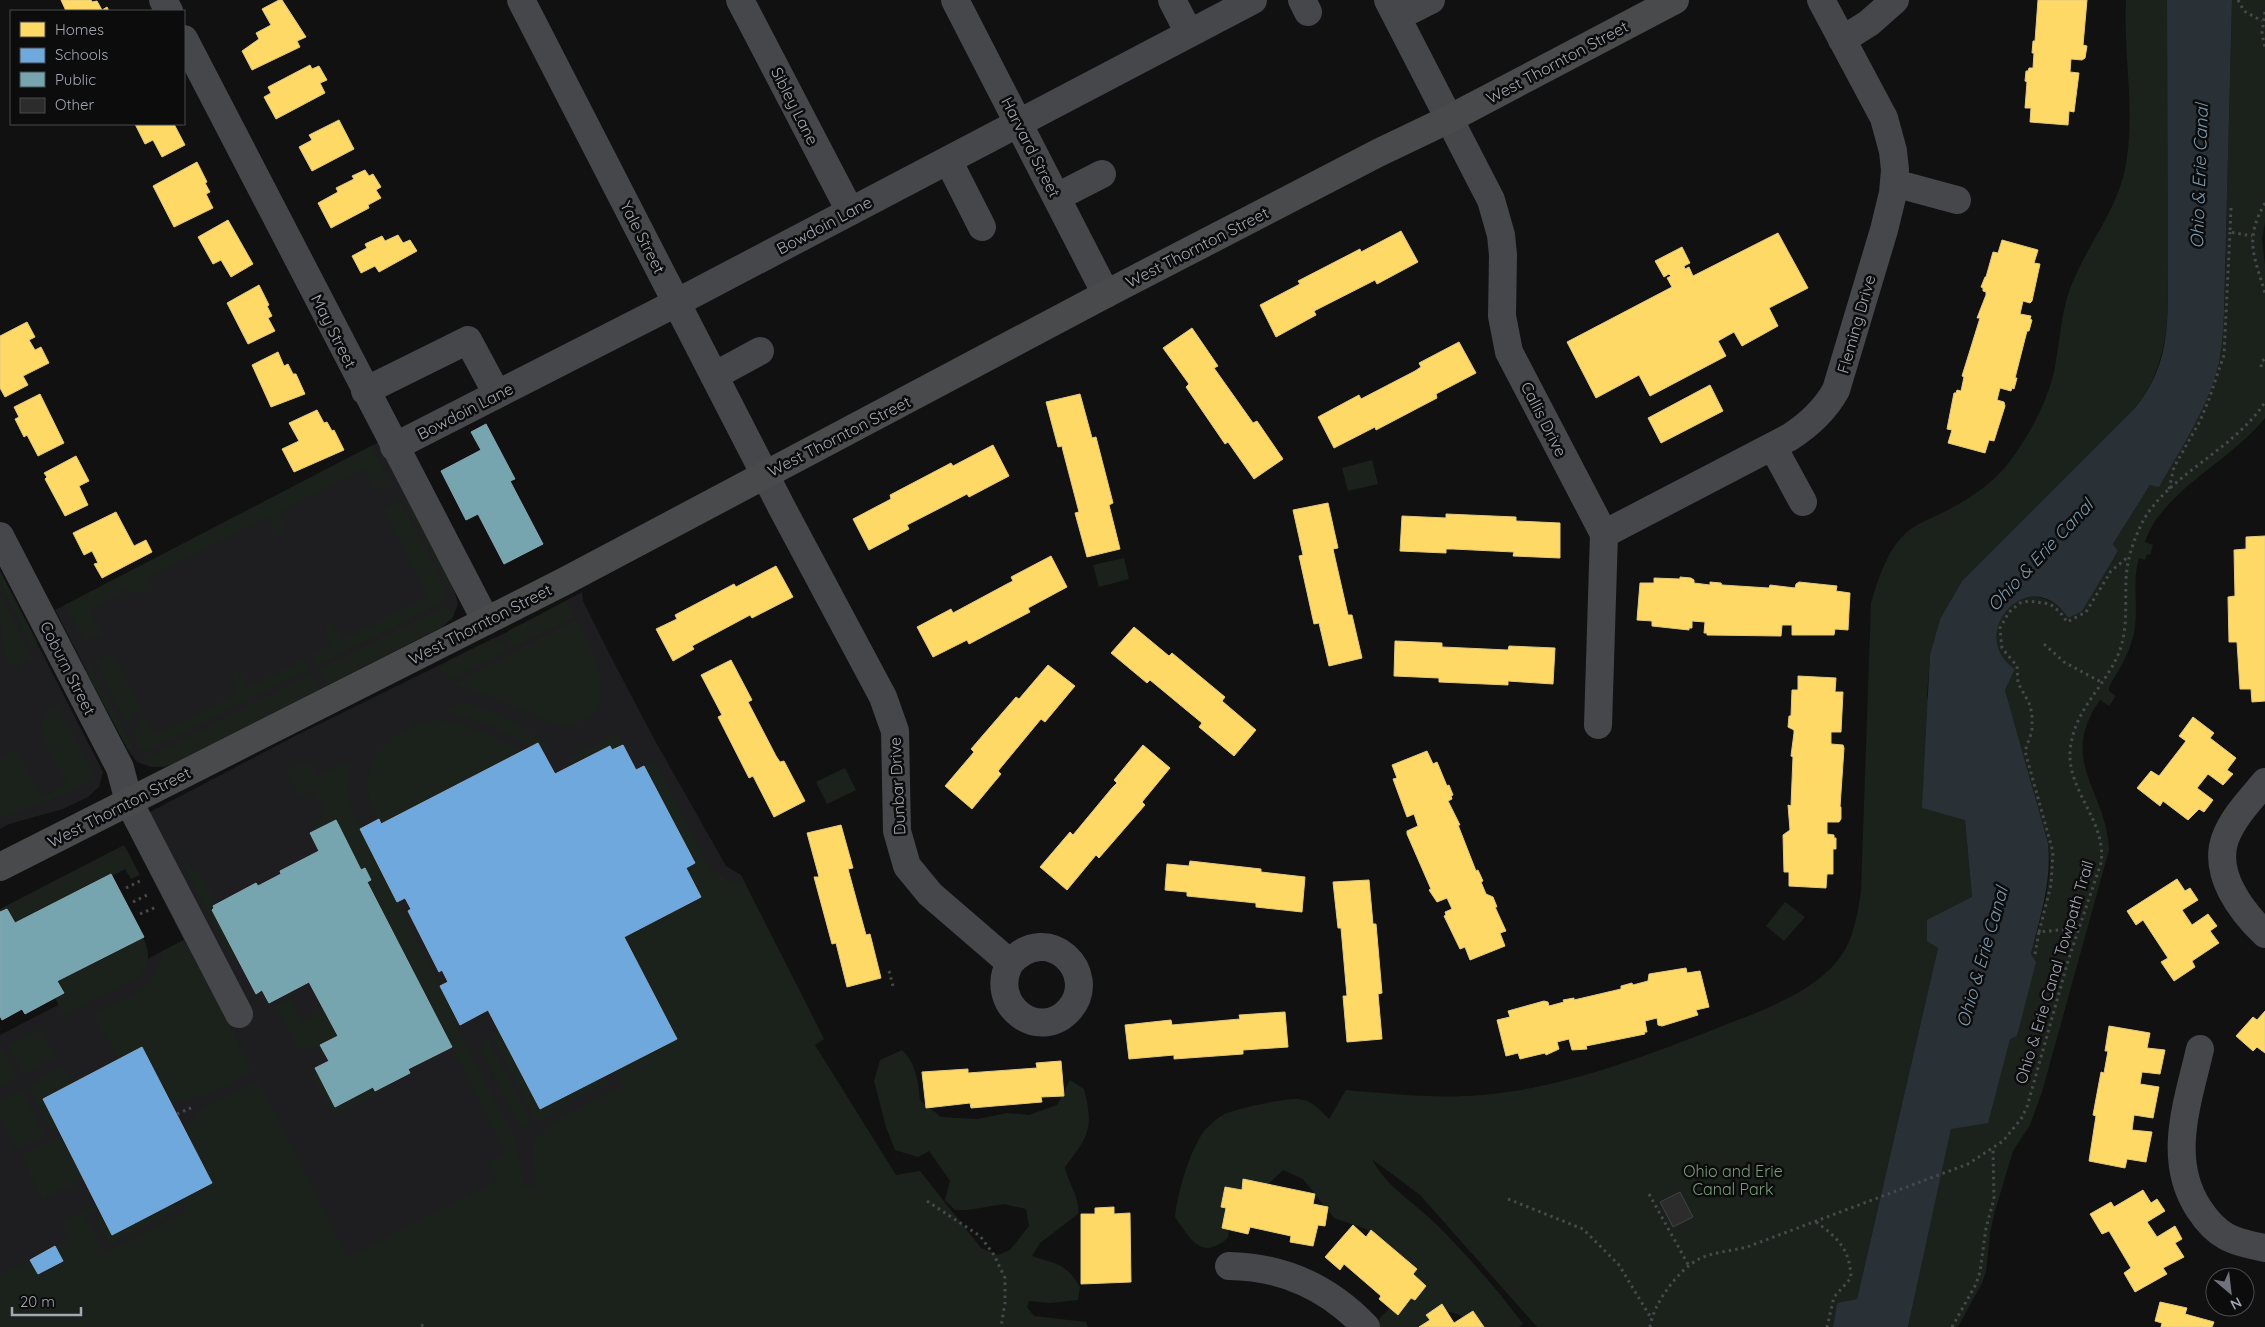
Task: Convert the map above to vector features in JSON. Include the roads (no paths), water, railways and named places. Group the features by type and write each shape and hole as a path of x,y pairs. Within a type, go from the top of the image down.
{"main road":[{"name":"West Thornton Street","path":"0,867 486,621 1106,294 1378,153 1449,119 1675,0"}],"street":[{"name":"Yale Street","path":"521,0 765,474"},
{"name":"Sibley Lane","path":"740,0 850,211"},
{"name":"Harvard Street","path":"955,0 1106,294"},
{"path":"1172,0 1189,33"},
{"name":"Bowdoin Lane","path":"394,447 676,303 1252,0"},
{"path":"1392,8 1430,0"},
{"name":"Fleming Drive","path":"1604,534 1773,447 1804,428 1828,405 1836,390 1884,230 1894,184 1894,160 1884,118 1821,0"},
{"path":"1842,40 1869,23 1895,0"},
{"name":"Callis Drive","path":"1392,8 1491,200 1497,217 1503,255 1502,316 1509,352 1604,534 1598,724"},
{"name":"May Street","path":"185,41 394,447 486,621"},
{"path":"948,160 982,227"},
{"path":"1057,197 1102,174"},
{"path":"1894,184 1957,200"},
{"path":"365,391 468,340 497,394"},
{"path":"714,376 760,351"},
{"path":"1773,447 1803,502"},
{"name":"Dunbar Drive","path":"765,474 890,713 897,750 897,831 907,866 930,894 1010,963"},
{"name":"Coburn Street","path":"0,536 120,768 129,802 238,1014"},
{"path":"2265,782 2230,828 2225,839 2222,865 2245,912 2265,934"},
{"path":"2200,1049 2181,1143 2181,1160 2186,1186 2205,1218 2220,1234 2243,1244 2265,1248"},
{"path":"1229,1266 1253,1266 1294,1276 1317,1288 1366,1327"}],"water":[{"name":"Ohio & Erie Canal","path":"2167,0 2232,0 2224,313 2218,366 2205,403 2191,432 2159,487 2150,485 2113,544 2118,551 2082,611 2068,618 2053,602 2037,597 2022,599 2008,609 2000,622 1997,638 2001,654 2015,669 2005,690 2048,843 2047,886 2031,954 2036,962 2017,1036 2010,1039 1988,1123 1951,1129 1908,1327 1833,1327 1837,1303 1857,1299 1938,948 1927,941 1927,920 1972,897 1965,820 1922,808 1930,655 1940,619 1962,581 2136,407 2152,382 2162,356 2165,343 2168,299"}],"park label":[{"name":"Ohio and Erie Canal Park","path":"1733,1180"}]}
